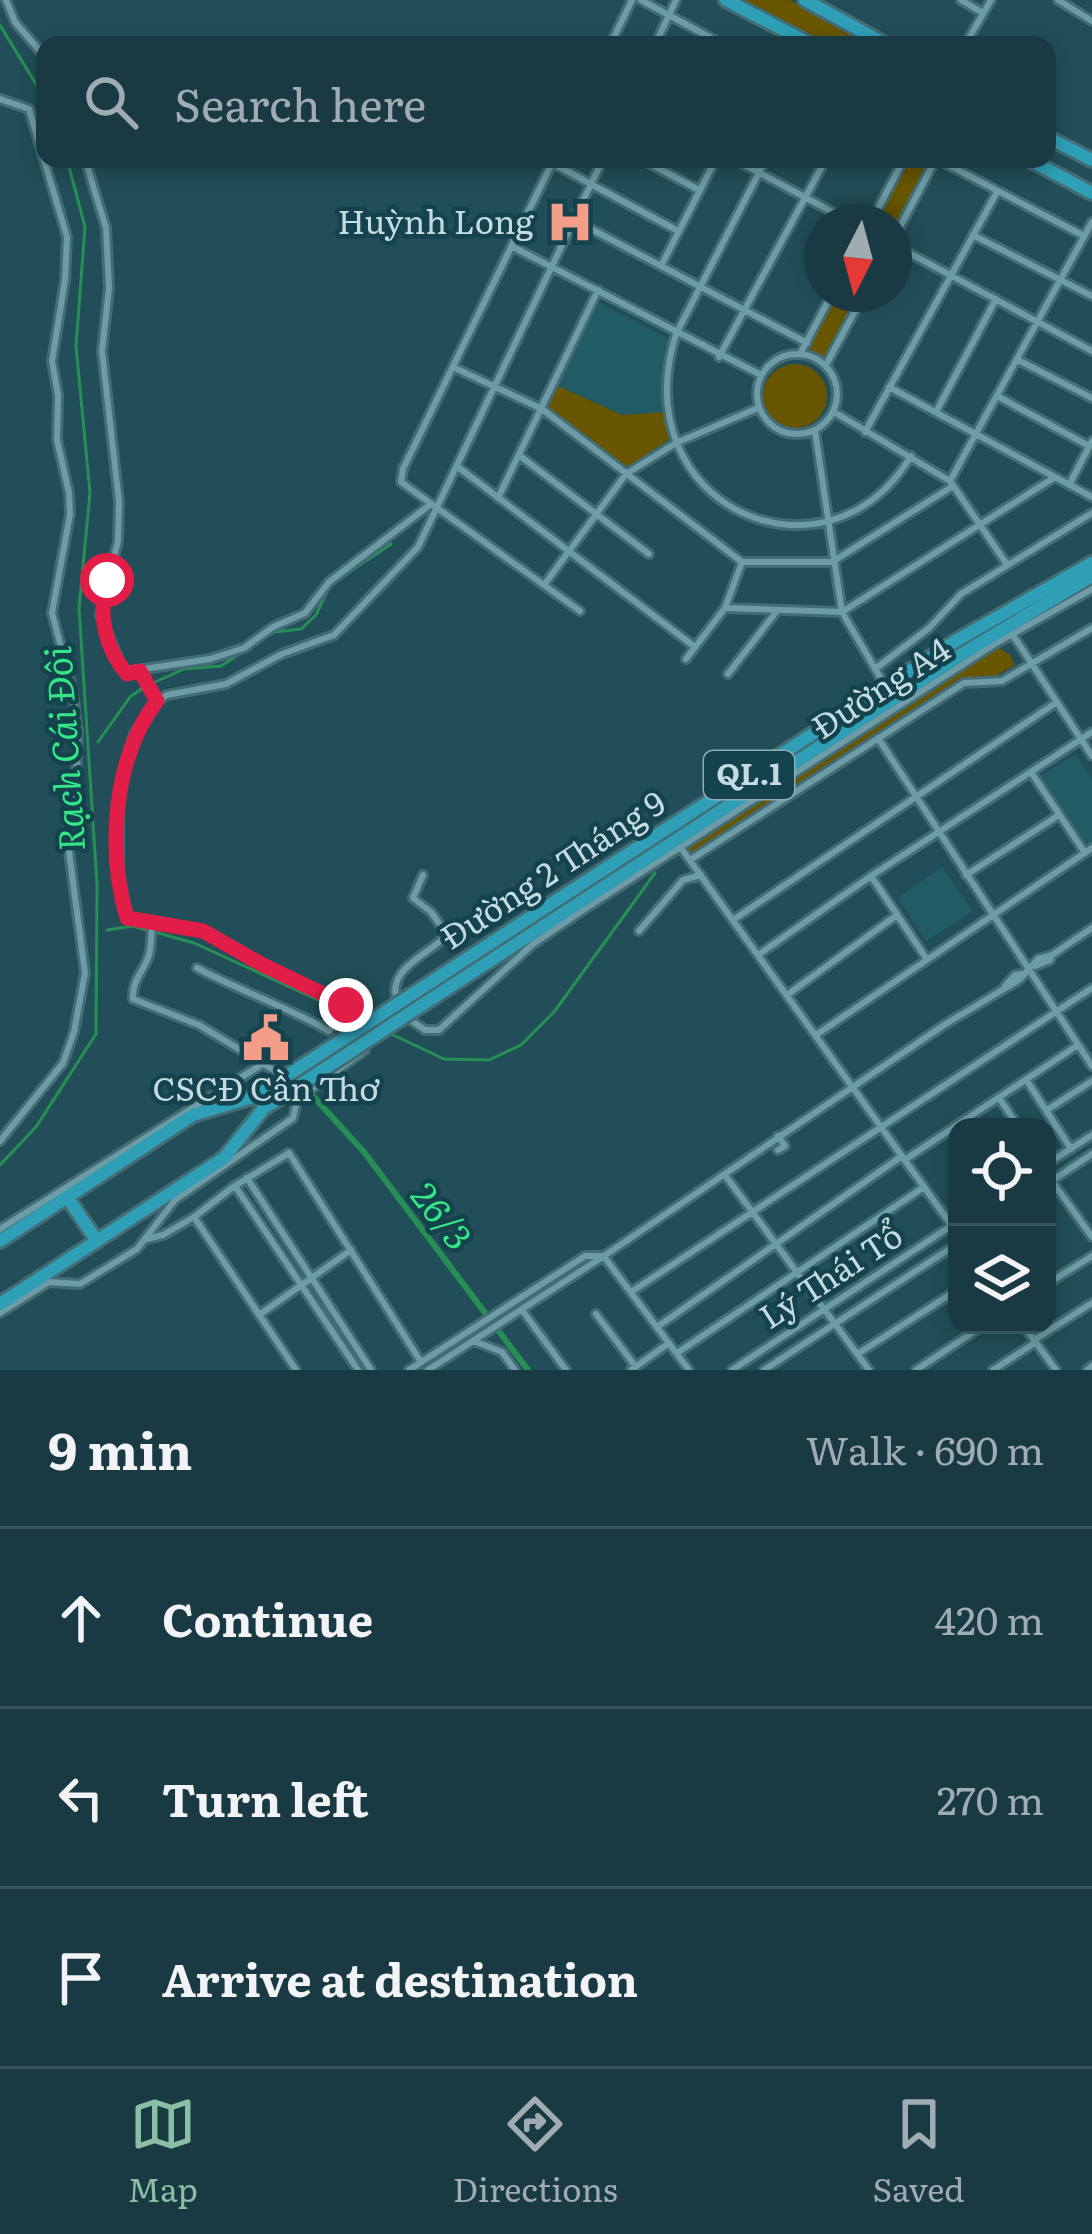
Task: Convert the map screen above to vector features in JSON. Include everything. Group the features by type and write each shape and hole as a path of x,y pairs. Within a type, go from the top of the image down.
{"highway":[{"path":"726,0 795,36"},
{"path":"805,0 870,36"},
{"path":"1056,142 1092,160"},
{"path":"1045,168 1092,193"},
{"name":"Đường 2 Tháng 9","path":"415,1001 885,686 1092,563"},
{"name":"Đường 2 Tháng 9","path":"415,1001 1092,576"},
{"name":"QL.1","path":"0,1241 193,1115 256,1096 415,1001"},
{"name":"QL.1","path":"0,1308 224,1159 264,1108 415,1001"},
{"path":"67,1197 97,1241"}],"street":[{"path":"6,0 9,14 36,46"},
{"path":"614,36 632,0"},
{"path":"641,0 708,36"},
{"path":"659,36 676,0"},
{"path":"961,0 983,13"},
{"path":"970,36 991,0"},
{"path":"1058,0 1092,21"},
{"path":"781,36 784,30"},
{"path":"0,99 29,109 36,133"},
{"path":"0,1141 63,1063 86,974 67,851 78,733 73,692 52,613 70,514 57,440 58,383 52,361 67,237 47,168"},
{"path":"88,168 106,228 109,288 102,351 119,502 118,541 100,615 127,674 244,648 304,613 329,583 434,506"},
{"path":"550,168 400,476 404,486 580,610"},
{"path":"565,168 678,231"},
{"path":"365,1015 203,931 130,920 119,871 124,770 134,734 157,701 226,684 282,654 334,635 418,547 599,168"},
{"path":"658,168 699,190"},
{"path":"661,266 711,168"},
{"path":"750,168 817,204"},
{"path":"762,168 676,334 666,377 676,443 694,476 714,498 738,512 786,523 827,520 877,495 910,456"},
{"path":"719,357 821,168"},
{"path":"880,204 899,168"},
{"path":"912,206 931,168"},
{"path":"953,168 1084,236"},
{"path":"865,432 997,192"},
{"path":"574,220 807,343"},
{"path":"454,368 542,410 742,562 832,562 951,484 1092,222"},
{"path":"973,235 1092,296"},
{"path":"513,248 761,375"},
{"path":"912,252 1092,351"},
{"path":"498,498 598,290"},
{"path":"935,412 996,299"},
{"path":"800,354 823,312"},
{"path":"826,366 854,312"},
{"path":"800,354 826,366 837,388 834,412 803,435 778,430 758,408 761,375 777,359 800,354"},
{"path":"1018,360 1092,398"},
{"path":"889,387 1092,497"},
{"path":"999,397 1091,444 1069,485"},
{"path":"544,585 626,474 676,443 758,408"},
{"path":"834,412 951,484 1006,563"},
{"path":"815,430 842,612 885,686"},
{"path":"520,456 649,554"},
{"path":"458,467 695,647"},
{"path":"725,608 842,612 1055,478"},
{"path":"875,669 929,628 961,594 1092,513"},
{"path":"686,658 725,608 742,562"},
{"name":"Đường A4","path":"423,875 413,898 448,932 396,980 395,1000 409,1022 430,1032 439,1030 533,944 844,739 1092,590"},
{"path":"728,674 776,612"},
{"path":"690,860 964,683 1002,680 1092,628"},
{"path":"1013,635 1092,756"},
{"path":"140,671 157,701"},
{"path":"733,920 1057,702"},
{"path":"758,956 1092,732"},
{"path":"878,738 1092,1066"},
{"path":"815,1035 1089,851 1031,772"},
{"path":"965,875 1059,815"},
{"path":"681,848 954,1226"},
{"path":"639,931 683,880 701,875"},
{"path":"871,876 926,958"},
{"path":"787,995 897,915"},
{"path":"152,926 148,960 131,993 199,1025 287,1076"},
{"path":"428,1370 1010,987 1092,928"},
{"path":"197,968 245,994 299,1012 329,1031 345,1007"},
{"path":"631,1292 1092,988"},
{"path":"657,1328 777,1241 1078,1046"},
{"path":"0,1308 49,1282 80,1284 146,1239 175,1200 293,1118 296,1101 364,1050"},
{"path":"0,1229 261,1065"},
{"path":"1026,1080 1071,1149"},
{"path":"1047,1110 1092,1081"},
{"path":"999,1098 1012,1118"},
{"path":"1056,1158 1092,1135"},
{"path":"778,1136 785,1146 778,1150"},
{"path":"146,1239 194,1217 289,1153 421,1362"},
{"path":"1056,1178 1092,1154"},
{"path":"724,1174 869,1370"},
{"path":"247,1178 371,1370"},
{"path":"235,1186 358,1370"},
{"path":"676,1353 924,1187"},
{"path":"1056,1190 1092,1238"},
{"path":"194,1217 296,1370"},
{"name":"Lý Thái Tổ","path":"731,1370 948,1231"},
{"path":"259,1315 351,1250"},
{"name":"Lý Thái Tổ","path":"764,1370 948,1250"},
{"path":"409,1370 585,1256 604,1256"},
{"path":"604,1256 689,1370"},
{"path":"1056,1278 1092,1256"},
{"path":"858,1354 948,1296"},
{"path":"993,1370 1092,1303"},
{"path":"522,1310 566,1370"},
{"path":"596,1314 633,1368 669,1343"},
{"path":"916,1370 970,1334"},
{"path":"1030,1334 1055,1370"},
{"path":"474,1341 502,1352 514,1370"}],"shaded area":[{"path":"736,0 790,0 856,36 803,36"},
{"path":"904,168 928,168 909,204 885,204"},
{"path":"599,303 670,339 661,413 622,415 556,385"},
{"path":"828,312 851,312 828,356 821,358 809,347"},
{"path":"795,364 818,373 827,396 818,419 795,428 772,419 763,396 772,373"},
{"path":"556,385 622,415 664,412 670,439 629,466 622,465 548,408"},
{"path":"996,646 1015,665 996,676 959,679 692,853 687,851 686,846"},
{"path":"1077,756 1092,779 1089,844 1083,843 1042,782 1042,775"},
{"path":"942,867 973,911 926,941 897,898"}],"waterway":[{"name":"Rạch Cái Đôi","path":"0,25 36,84"},
{"name":"Rạch Cái Đôi","path":"0,1165 36,1127 96,1034 97,884 79,608 90,493 76,346 85,227 69,168"},
{"path":"98,742 130,697 144,687 184,669 221,666 274,632 301,629 316,615 330,585 391,544"},
{"path":"387,1032 444,1059 489,1060 521,1045 554,1012 655,873"},
{"path":"107,930 133,926 194,943 362,1020"},
{"name":"26/3","path":"312,1095 364,1152 528,1370"}],"place":[{"name":"Huỳnh Long","path":"570,222"},
{"name":"CSCĐ Cần Thơ","path":"266,1038"}],"route":[{"path":"107,580 100,615 103,626 122,668 127,674 140,671 157,701 134,734 124,770 119,871 127,918 203,931 346,1005"}]}
